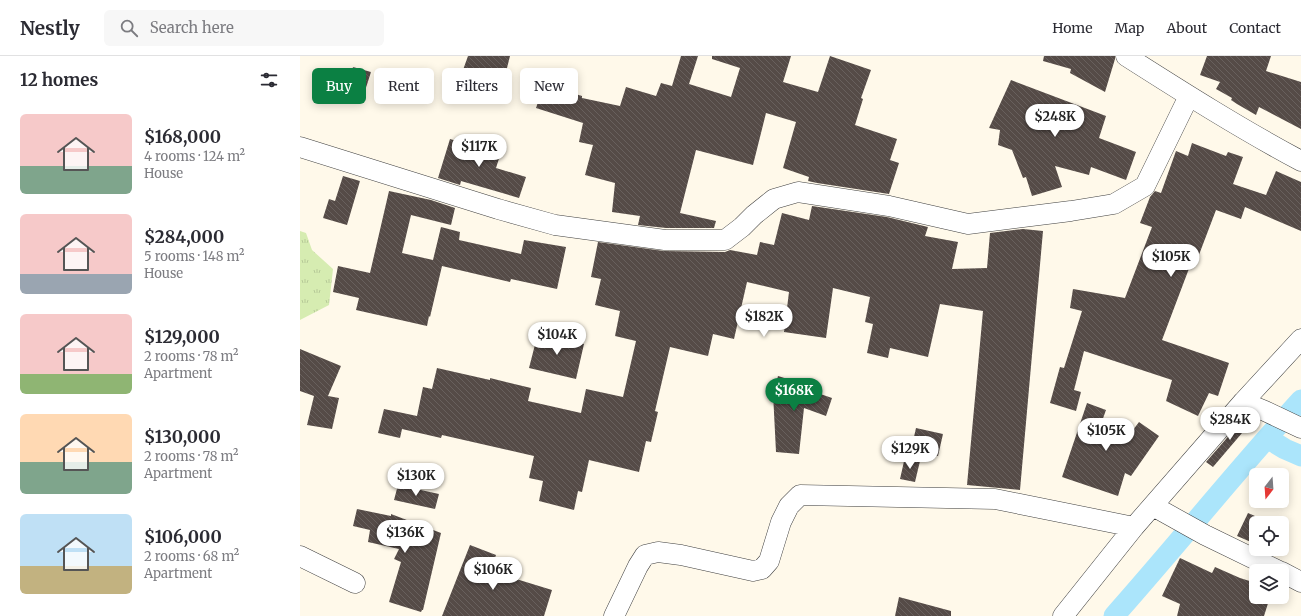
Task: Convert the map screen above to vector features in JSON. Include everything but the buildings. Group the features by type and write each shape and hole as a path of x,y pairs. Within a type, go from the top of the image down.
{"street":[{"path":"1126,56 1267,143 1301,160"},
{"path":"300,147 498,210 555,226 665,240 725,240 774,199 798,192 889,206 968,224 1114,204 1145,186 1189,96"},
{"path":"1063,616 1134,527 1154,506 1243,402 1301,339"},
{"path":"1243,402 1301,428"},
{"path":"614,616 638,566 645,555 658,552 753,571 762,569 769,562 781,522 789,506 800,495 994,499 1134,527"},
{"path":"1154,506 1204,535 1264,564"},
{"path":"300,556 355,583"},
{"path":"1289,576 1301,582"}],"green space":[{"path":"300,231 306,233 312,250 333,269 329,305 300,320"}],"waterway":[{"path":"1114,616 1301,400"},
{"path":"1267,438 1285,449 1301,456"}]}
